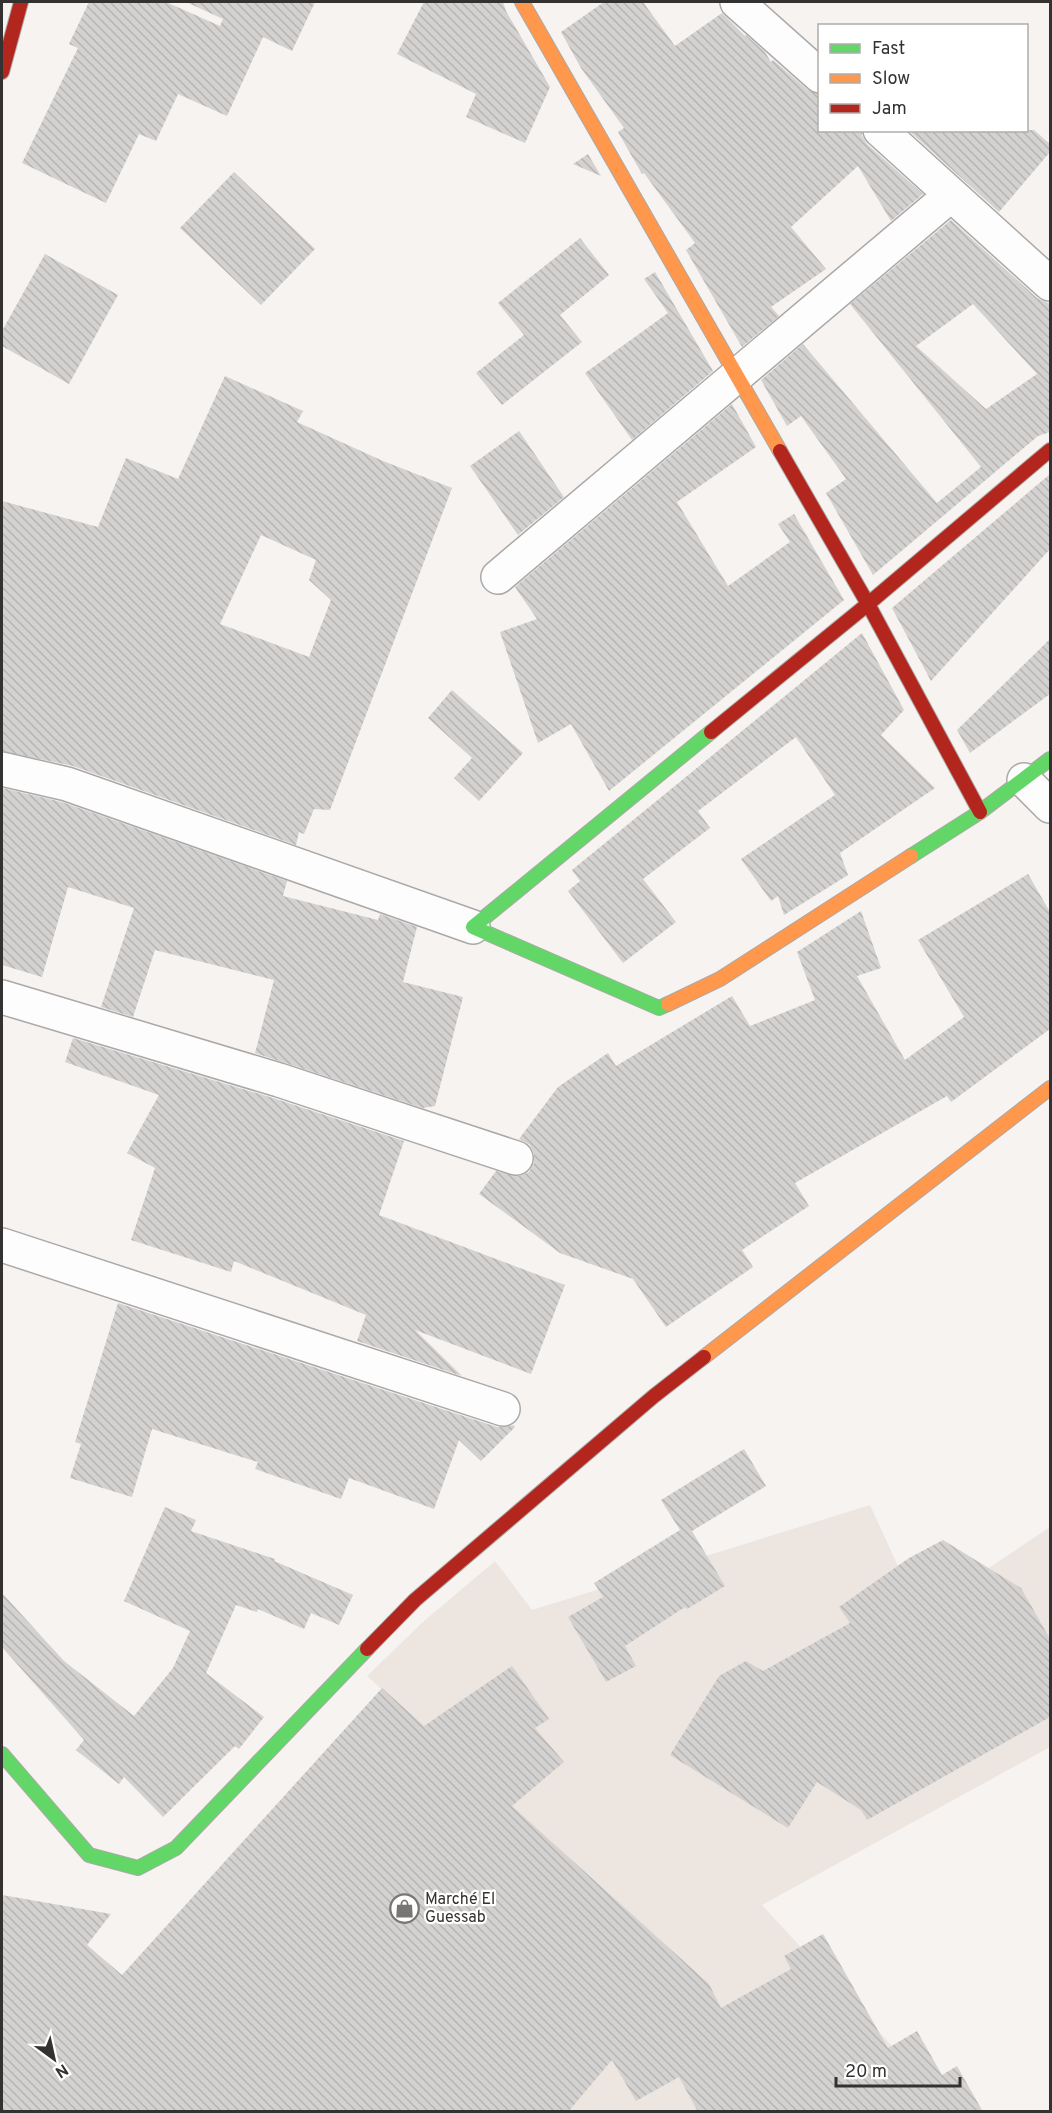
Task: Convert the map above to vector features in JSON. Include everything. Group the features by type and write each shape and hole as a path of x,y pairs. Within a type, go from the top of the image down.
{"street":[{"path":"2,72 21,2"},
{"path":"522,2 868,604 980,812"},
{"path":"737,2 818,75"},
{"path":"882,132 1050,284"},
{"path":"498,577 951,195"},
{"path":"473,927 868,604 1050,450"},
{"path":"2,769 67,784 473,927 659,1008 720,979 980,812 1050,759"},
{"path":"1024,780 1050,806"},
{"path":"2,997 279,1080 516,1158"},
{"path":"2,1754 89,1855 138,1868 176,1848 415,1600 654,1396 1050,1088"},
{"path":"2,1245 503,1409"}],"shaded area":[{"path":"870,1505 920,1614 1050,1527 1050,1747 762,1905 952,2111 568,2111 691,1968 367,1676 423,1622 495,1561 532,1610"}],"building":[{"path":"89,2 166,2 220,26 223,19 186,2 315,2 292,51 263,37 227,116 178,94 156,141 139,134 106,203 22,163 78,48 69,44"},
{"path":"424,2 503,2 550,87 525,143 466,117 476,94 397,54"},
{"path":"604,2 643,2 675,46 722,13 765,52 771,62 773,60 808,90 818,94 818,132 862,132 867,144 923,194 891,221 858,166 791,227 826,269 771,307 779,316 742,347 686,250 695,243 644,173 642,174 618,132 624,128 581,68 561,32"},
{"path":"1028,130 1034,130 1050,144 1050,152 999,212 910,132 1028,132"},
{"path":"588,154 601,176 573,164"},
{"path":"234,172 315,249 261,305 180,228"},
{"path":"951,220 1037,298 1050,304 1050,432 1038,436 873,575 826,493 846,479 801,416 787,426 761,380 803,344 937,503 981,467 850,304","holes":["973,304 1037,374 986,409 916,346"]},
{"path":"580,238 609,275 560,315 582,342 502,405 476,373 524,335 498,303"},
{"path":"45,254 118,295 69,384 2,346 2,331"},
{"path":"655,272 713,371 632,440 585,373 668,313 644,279"},
{"path":"225,376 303,411 297,422 383,461 452,488 330,810 314,809 304,834 299,832 296,845 73,766 2,751 2,501 98,527 126,458 178,479","holes":["261,535 316,560 309,580 331,600 309,657 220,624"]},
{"path":"732,404 756,447 677,502 728,586 790,542 778,524 794,514 844,600 609,791 571,724 538,743 500,632 537,619 515,587"},
{"path":"519,431 564,497 518,535 470,466"},
{"path":"1050,474 1050,549 931,681 892,608"},
{"path":"862,633 904,710 881,735 935,788 840,853 848,875 784,915 778,896 771,901 741,859 835,795 796,737 698,811 710,828 643,879 676,922 623,963 568,891 580,881 572,870"},
{"path":"1050,639 1050,694 970,753 957,730"},
{"path":"452,690 523,753 479,801 454,778 472,758 428,718"},
{"path":"2,788 62,802 287,881 283,896 378,920 380,914 417,927 403,982 463,997 435,1106 423,1108 255,1053 274,980 155,950 133,1017 101,1007 134,908 68,887 42,977 2,965"},
{"path":"1028,874 1050,912 1050,1029 951,1102 947,1096 795,1183 809,1206 742,1250 753,1267 666,1327 633,1279 560,1253 479,1194 496,1171 519,1176 529,1172 534,1163 534,1154 530,1145 519,1139 558,1087 608,1053 616,1066 732,996 750,1026 815,1000 797,952 861,911 881,968 857,976 905,1060 964,1017 918,940"},
{"path":"73,1038 273,1098 404,1141 379,1215 565,1285 531,1374 415,1330 462,1376 357,1341 366,1315 234,1261 231,1272 131,1240 155,1168 127,1153 159,1095 65,1062"},
{"path":"118,1303 497,1427 513,1425 515,1427 481,1461 459,1440 434,1509 349,1478 341,1499 255,1469 258,1462 152,1429 132,1497 70,1478 81,1444 75,1442"},
{"path":"744,1449 766,1486 692,1531 725,1586 687,1609 685,1607 625,1646 636,1666 606,1682 568,1617 603,1597 594,1583 680,1530 661,1500"},
{"path":"165,1507 196,1520 191,1531 275,1559 274,1561 353,1595 339,1625 311,1613 304,1629 258,1609 257,1612 236,1605 206,1673 264,1717 239,1749 235,1746 163,1817 124,1777 119,1784 76,1750 84,1740 2,1647 2,1593 64,1661 134,1716 173,1668 190,1631 124,1601"},
{"path":"943,1540 1021,1588 1050,1639 1050,1717 867,1820 861,1810 817,1782 788,1828 670,1755 719,1676 746,1661 763,1671 850,1623 839,1607 909,1558"},
{"name":"Marché El Guessab","path":"512,1666 549,1719 535,1728 564,1762 512,1806 709,1984 721,2008 791,1969 784,1956 823,1934 888,2048 917,2031 942,2075 957,2066 983,2112 698,2112 679,2077 636,2101 612,2060 568,2112 2,2112 2,1895 111,1914 87,1945 122,1975 382,1688 424,1726"}],"traffic: fast":[{"path":"668,1004 659,1008 473,927 711,732"},
{"path":"911,856 980,812 1050,759"},
{"path":"2,1754 89,1855 138,1868 176,1848 367,1649"}],"traffic: slow":[{"path":"522,2 780,451"},
{"path":"668,1004 720,979 911,856"},
{"path":"704,1357 1050,1088"}],"traffic: jam":[{"path":"2,72 21,2"},
{"path":"711,732 868,604 1050,450"},
{"path":"780,451 868,604 980,812"},
{"path":"367,1649 415,1600 654,1396 704,1357"}],"place":[{"name":"Marché El Guessab","path":"404,1909"}]}
